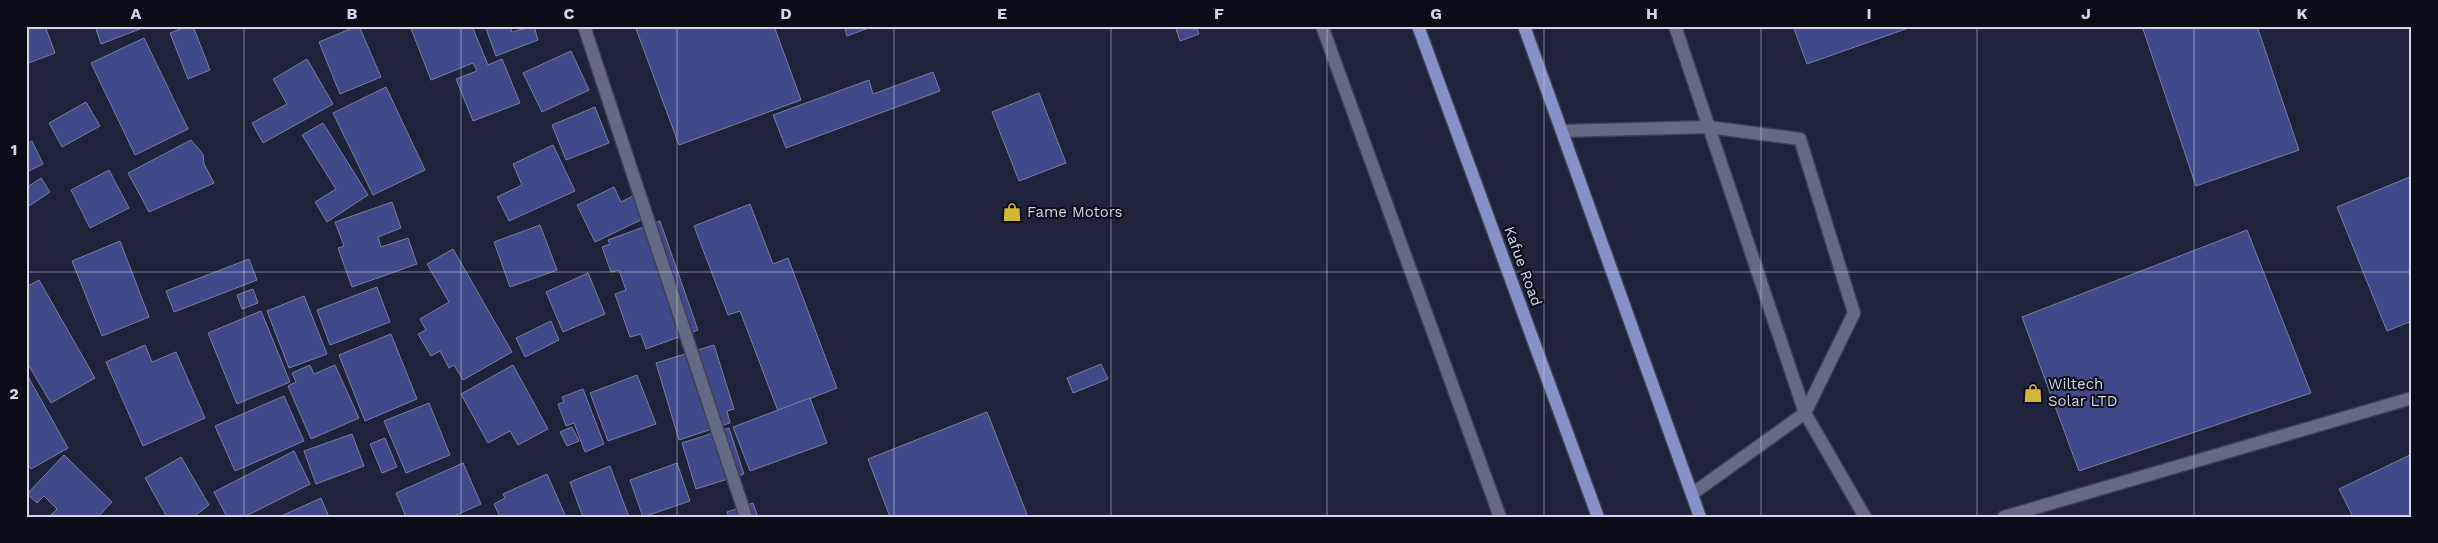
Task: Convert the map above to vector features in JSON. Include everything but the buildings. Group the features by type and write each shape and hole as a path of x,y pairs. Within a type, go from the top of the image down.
{"main road":[{"name":"Kafue Road","path":"1418,26 1598,517"},
{"path":"1524,26 1700,517"}],"street":[{"path":"584,26 746,517"},
{"path":"1322,26 1500,517"},
{"path":"1675,26 1804,413 1865,517"},
{"path":"1562,131 1708,127 1800,139 1854,313 1804,413 1692,494"},
{"path":"2004,517 2412,398"}],"place":[{"name":"Fame Motors","path":"1012,212"},
{"name":"Wiltech Solar LTD","path":"2033,393"}]}
